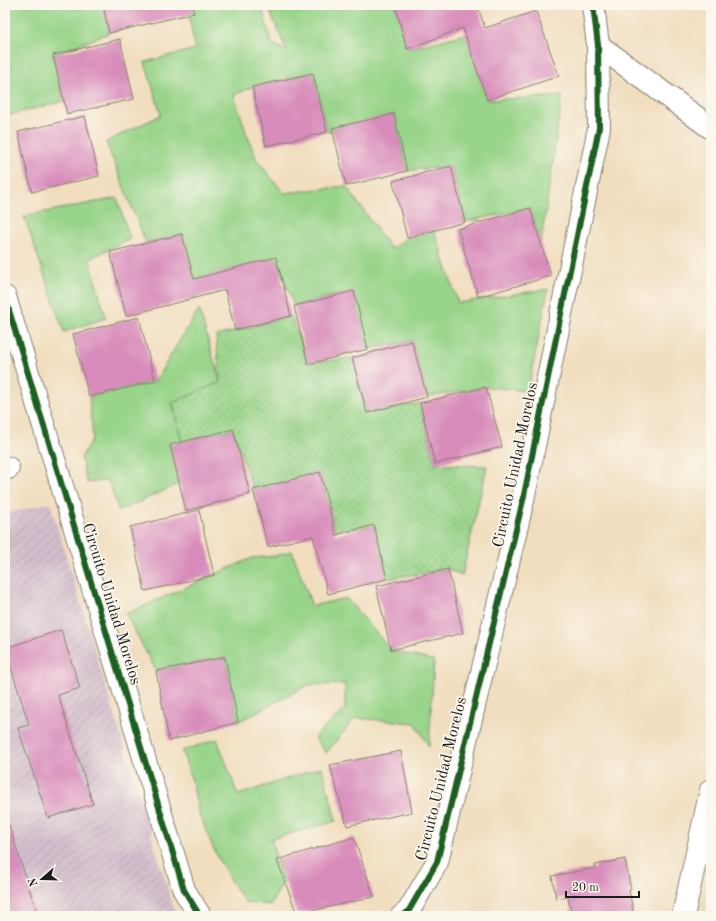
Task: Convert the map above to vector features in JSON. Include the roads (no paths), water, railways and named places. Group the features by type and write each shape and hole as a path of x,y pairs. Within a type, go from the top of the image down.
{"street":[{"name":"Circuito Unidad Morelos","path":"402,916 408,912 437,862 523,500 599,128 598,45 593,5"},
{"path":"598,45 711,128"},
{"name":"Circuito Unidad Morelos","path":"5,297 184,890 200,916"},
{"path":"683,916 711,790"}]}
